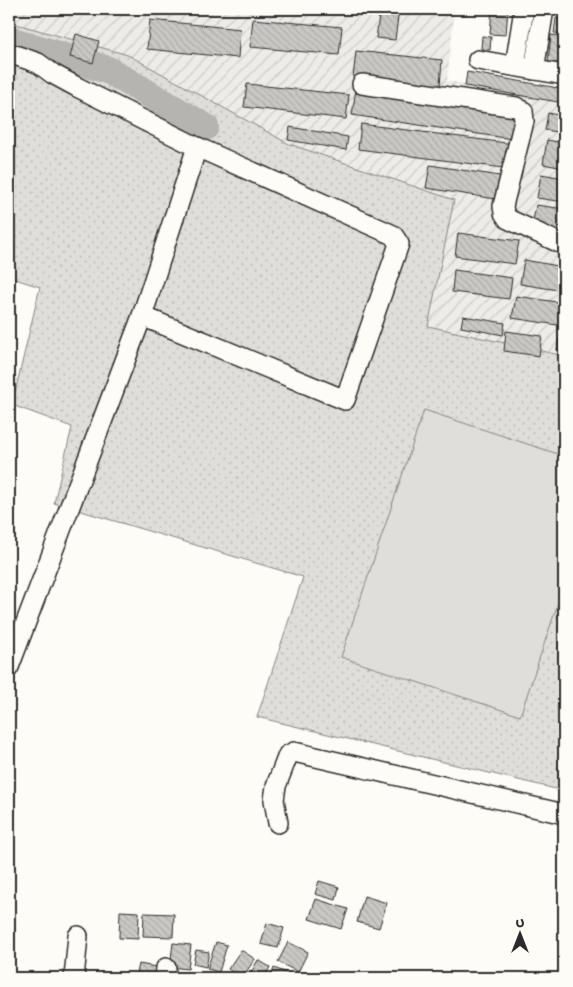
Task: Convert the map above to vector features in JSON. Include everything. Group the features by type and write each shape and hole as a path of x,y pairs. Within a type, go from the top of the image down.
{"street":[{"path":"515,66 524,9"},
{"path":"534,70 544,9"},
{"path":"9,53 38,63 53,74 77,87 197,147 393,235 399,244 345,400 142,316"},
{"path":"478,60 564,75"},
{"path":"362,84 516,107 523,111 524,121 503,206 504,213 508,218 564,246"},
{"path":"9,668 142,316 197,147"},
{"path":"278,823 274,800 276,786 288,754 294,752 564,814"},
{"path":"74,978 78,936"}],"shaded area":[{"path":"9,9 422,9 454,14 447,81 564,99 564,356 428,326 454,200 289,144 128,55 9,22"},
{"path":"9,22 128,55 289,144 454,200 428,326 564,356 564,791 257,717 303,577 54,503 72,427 12,405 40,287 9,277"},
{"path":"424,410 564,456 564,585 520,716 341,657"}],"building":[{"path":"340,9 374,9 374,12"},
{"path":"380,9 399,9 395,40 376,38"},
{"path":"492,9 508,9 506,35 490,34"},
{"path":"559,9 564,9 564,16 558,15"},
{"path":"556,18 564,19 564,34 554,33"},
{"path":"253,19 342,27 339,55 250,47"},
{"path":"150,20 240,29 238,58 147,49"},
{"path":"76,34 99,41 93,63 70,57"},
{"path":"551,35 564,36 564,64 548,62"},
{"path":"482,36 491,37 490,50 481,49"},
{"path":"356,51 442,60 440,86 353,78"},
{"path":"467,72 564,89 564,103 465,86"},
{"path":"247,84 349,95 346,119 244,107"},
{"path":"356,89 516,113 512,139 352,115"},
{"path":"548,113 564,116 564,133 545,130"},
{"path":"361,124 514,144 511,169 358,149"},
{"path":"290,127 348,137 346,150 288,140"},
{"path":"547,140 564,143 564,168 543,164"},
{"path":"430,165 506,177 502,200 426,188"},
{"path":"541,174 564,178 564,202 537,198"},
{"path":"536,205 564,209 564,232 532,227"},
{"path":"458,233 519,241 515,264 455,256"},
{"path":"524,260 564,267 564,291 520,284"},
{"path":"454,270 512,278 509,299 452,292"},
{"path":"516,296 564,303 564,326 512,318"},
{"path":"463,316 505,323 503,335 461,327"},
{"path":"561,328 564,329 564,351 557,350"},
{"path":"506,331 542,336 539,356 504,351"},
{"path":"319,881 339,887 336,900 315,894"},
{"path":"364,896 387,903 379,928 357,922"},
{"path":"316,899 348,909 341,929 309,919"},
{"path":"120,911 139,912 138,939 119,938"},
{"path":"144,913 174,914 173,937 143,936"},
{"path":"267,923 284,928 278,948 261,944"},
{"path":"216,942 227,945 219,972 207,969"},
{"path":"288,942 308,952 298,972 278,962"},
{"path":"173,943 191,945 188,969 170,967"},
{"path":"196,950 209,952 206,967 193,964"},
{"path":"241,950 255,959 242,978 228,969"},
{"path":"258,960 270,967 264,978 248,978"},
{"path":"139,964 162,968 161,978 136,978"},
{"path":"274,968 300,978 270,978"},
{"path":"173,974 196,978 172,978"},
{"path":"353,974 381,977 381,978 352,978"}],"waterway":[{"path":"9,40 108,70 205,127"}]}
